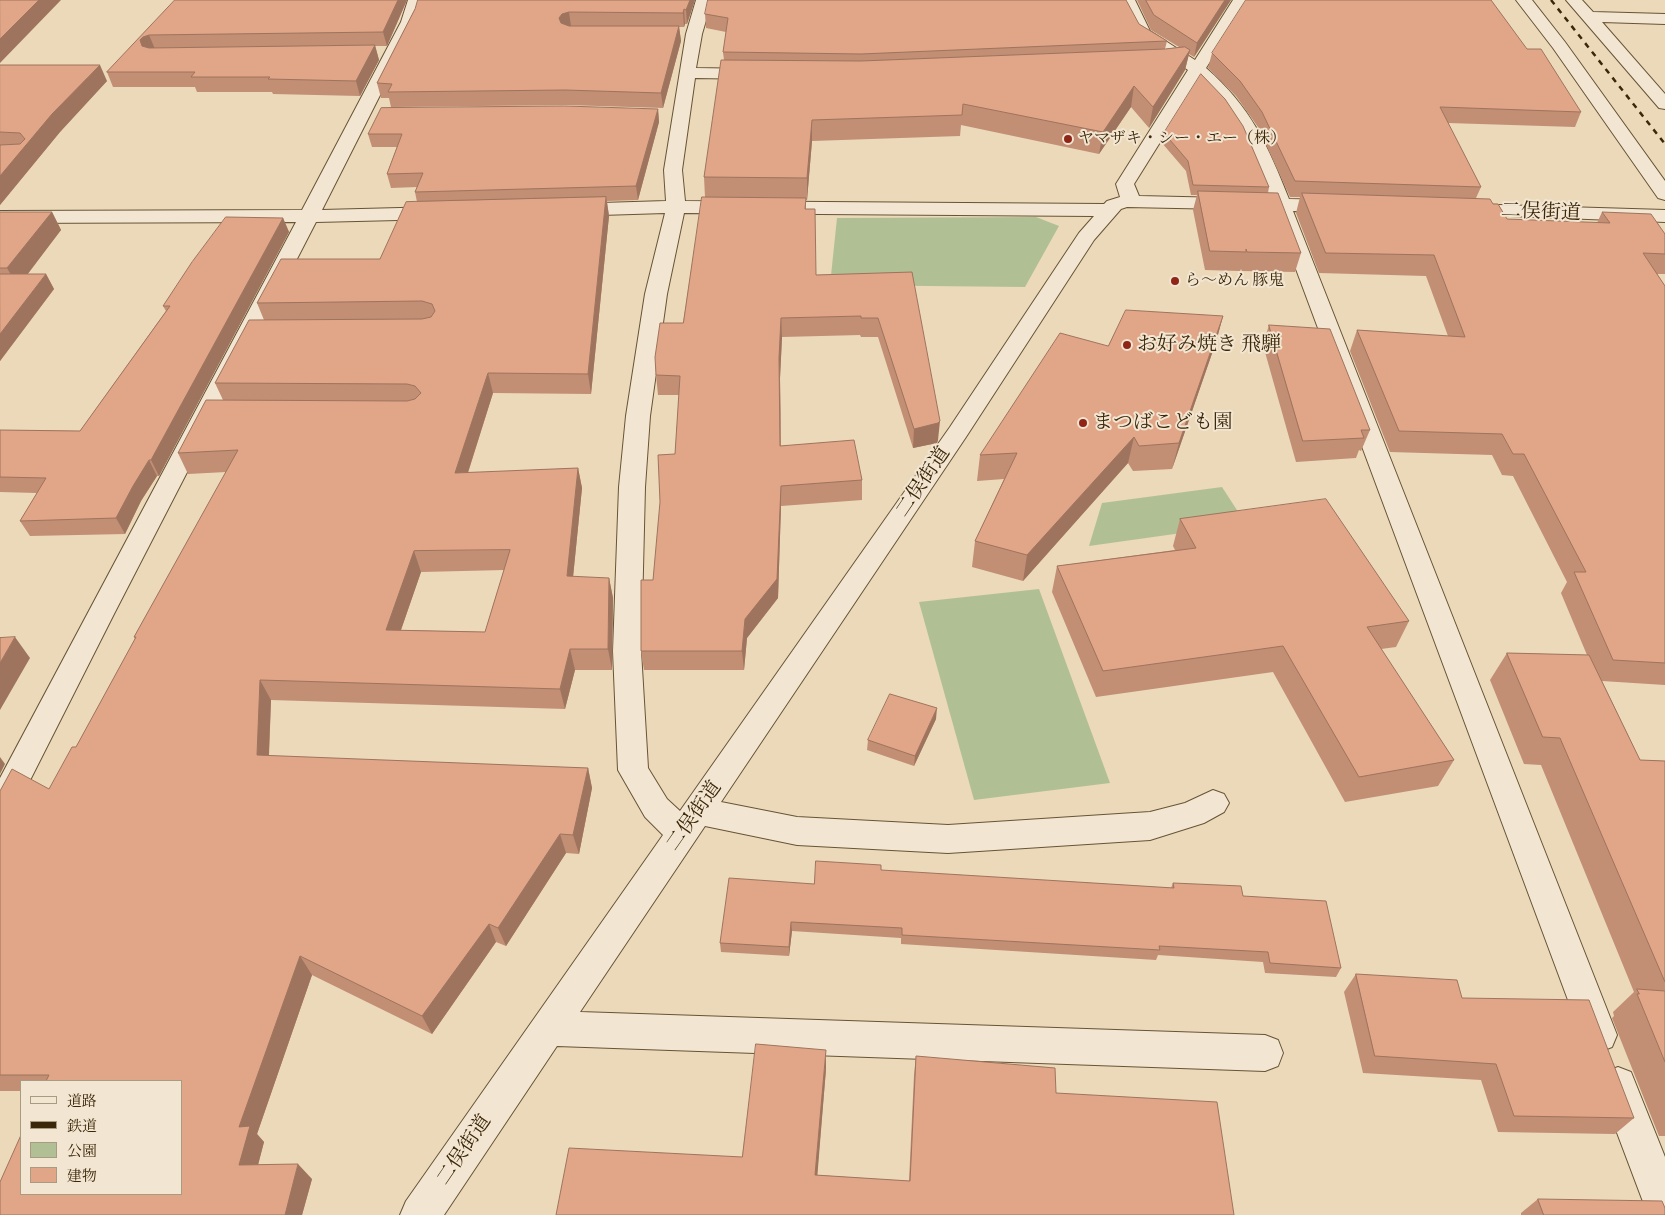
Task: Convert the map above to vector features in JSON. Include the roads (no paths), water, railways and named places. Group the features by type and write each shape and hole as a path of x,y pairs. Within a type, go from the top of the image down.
{"street":[{"path":"0,809 99,614 216,412 258,332 310,216 371,114 383,53 409,22 416,0"},
{"path":"704,0 685,34 687,73 673,115 673,170 676,207 656,294 638,416 632,487 627,651 633,770 656,808 690,822 796,831 948,839 1150,826 1193,814 1213,803"},
{"path":"1127,0 1146,37 1191,64 1232,105 1251,131 1665,1208"},
{"path":"1120,206 1127,192 1125,184 1191,64 1241,0"},
{"path":"1524,0 1559,44 1665,194"},
{"path":"1574,0 1665,104"},
{"path":"1589,18 1665,19"},
{"path":"1161,63 1191,64"},
{"path":"687,73 771,74"},
{"path":"547,210 676,207 1280,204 1349,206"},
{"name":"二俣街道","path":"420,1215 958,432 1086,237 1120,206"},
{"name":"二俣街道","path":"1448,209 1665,216"},
{"path":"0,217 310,216 458,213"},
{"path":"548,1028 1265,1054"}],"railway":[{"path":"1551,0 1665,144"}],"place":[{"name":"ヤマザキ・シー・エー（株）","path":"1068,139"},
{"name":"ら～めん 豚鬼","path":"1175,281"},
{"name":"お好み焼き 飛騨","path":"1127,345"},
{"name":"まつばこども園","path":"1083,423"}]}
